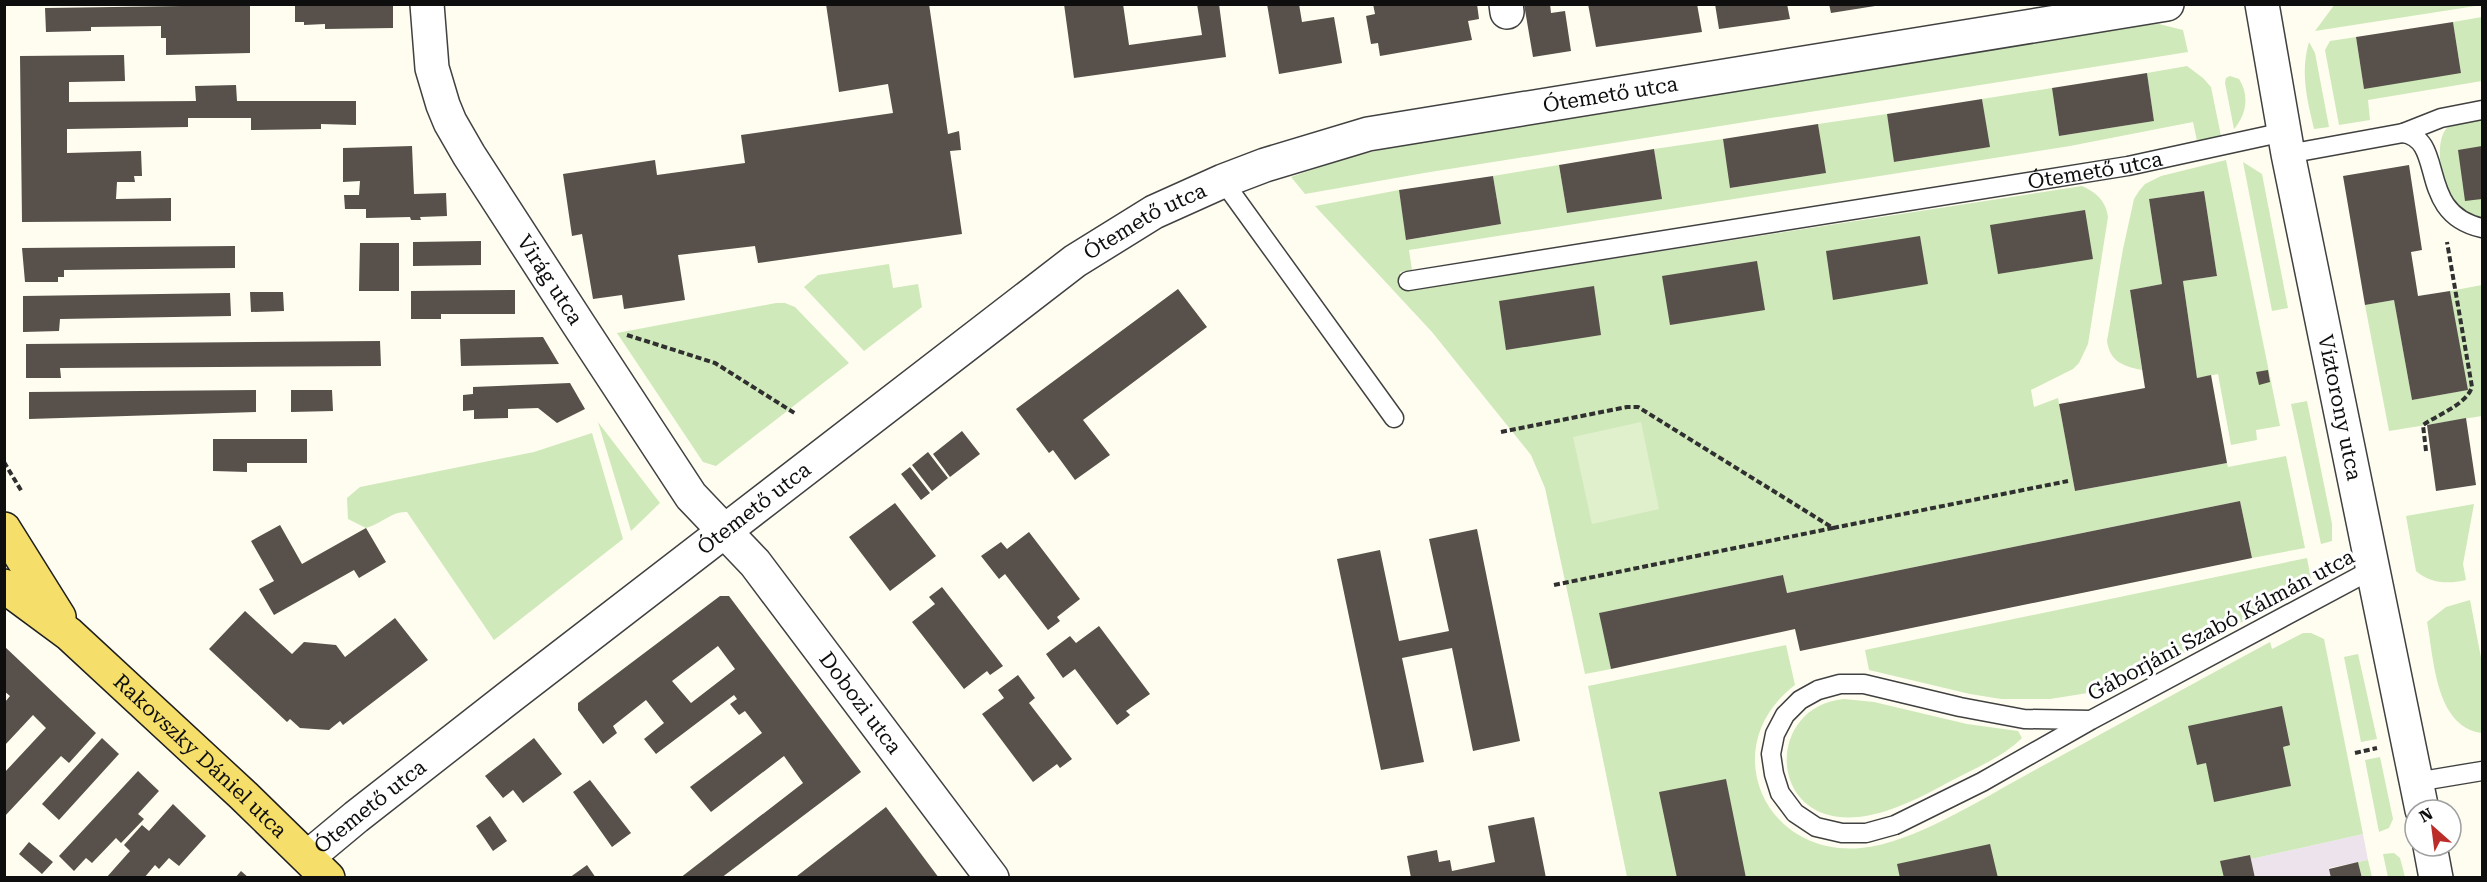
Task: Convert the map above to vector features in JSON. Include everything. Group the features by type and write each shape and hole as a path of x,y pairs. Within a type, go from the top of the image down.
{"main road":[{"name":"Rakovszky Dániel utca","path":"7,534 69,634"},
{"name":"Rakovszky Dániel utca","path":"4,586 69,634 318,867"}],"street":[{"name":"Virág utca","path":"427,4 432,68 443,105 459,139 691,495 723,532"},
{"name":"Ótemető utca","path":"318,867 356,817 1075,261 1154,212 1265,165 1368,134 2167,4"},
{"name":"Víztorony utca","path":"2262,4 2286,143 2419,796"},
{"name":"Dobozi utca","path":"723,532 755,563 992,878"},
{"path":"2432,858 2436,878"}],"lane":[{"name":"Ótemető utca","path":"1408,281 2128,166 2286,143 2403,133 2441,118 2482,110"},
{"path":"2403,133 2416,137 2423,144 2441,199 2456,217 2482,228"},
{"path":"1223,182 1394,418"},
{"name":"Gáborjáni Szabó Kálmán utca","path":"2091,720 2024,719 1960,707 1864,684 1840,684 1818,690 1800,700 1785,715 1775,734 1771,754 1780,793 1795,813 1816,827 1842,833 1866,833 1895,825 1926,811 2373,569"},
{"path":"2419,796 2482,771"}],"path":[{"path":"2426,452 2423,425 2458,403 2472,387 2441,199"},
{"path":"621,333 715,363 796,414"},
{"path":"1502,432 1627,407 1638,407 1833,528"},
{"path":"4,462 22,492"},
{"path":"1554,585 2068,481"},
{"path":"2355,753 2378,748"}],"shaded area":[{"path":"2363,834 2368,860 2329,868 2331,877 2255,878 2251,859"}],"green space":[{"path":"2335,4 2482,4 2482,5 2315,31"},
{"path":"2482,17 2482,81 2368,100 2370,120 2339,125 2325,50 2330,41 2356,37 2364,88 2461,72 2453,22"},
{"path":"2159,24 2183,30 2188,52 1424,173 1305,194 1291,177 1343,159 1396,146 2139,25"},
{"path":"2309,42 2315,53 2329,127 2314,129 2305,75"},
{"path":"2187,66 2211,87 2221,136 2197,141 2193,122 2070,146 1409,250 1412,270 1400,272 1404,291 2082,186 2100,198 2108,217 2088,344 2079,363 2073,369 2031,390 2034,407 2058,398 2075,491 2227,463 2228,467 2286,456 2305,548 2252,558 2240,501 1787,593 1783,575 1600,613 1611,669 1585,674 1545,488 1531,455 1432,332 1315,206 1399,190 1407,240 1501,224 1493,176 1559,165 1567,213 1661,199 1654,149 1723,139 1731,188 1825,173 1818,124 1887,114 1895,162 1989,147 1982,99 2052,88 2059,136 2154,121 2147,73"},
{"path":"2230,76 2239,79 2245,92 2244,112 2234,129 2225,83 2226,78"},
{"path":"2482,117 2482,219 2464,211 2454,203 2450,196 2443,177 2440,144 2450,125"},
{"path":"2226,160 2280,426 2256,430 2257,440 2231,445 2218,374 2197,378 2183,281 2217,276 2204,191 2149,199 2162,284 2130,290 2142,370 2118,362 2111,354 2107,341 2123,249 2134,199 2139,191 2145,184 2161,176"},
{"path":"2243,162 2262,174 2288,308 2272,311"},
{"path":"889,264 893,288 918,284 922,307 864,351 804,287 818,275"},
{"path":"2482,285 2482,416 2389,431 2365,305 2394,300 2412,400 2467,390 2450,291"},
{"path":"785,303 795,307 849,363 716,466 703,462 617,333"},
{"path":"2307,401 2332,524 2332,541 2321,544 2291,404"},
{"path":"598,422 660,503 631,531"},
{"path":"1641,422 1659,509 1592,524 1573,437"},
{"path":"592,433 623,539 494,640 407,512 397,513 366,528 348,519 347,498 360,487 534,452"},
{"path":"2474,504 2463,564 2466,580 2434,581 2416,571 2406,516"},
{"path":"2307,558 2311,579 2277,603 2143,675 2088,693 2050,699 2001,699 1869,670 1865,650"},
{"path":"2470,600 2482,663 2482,733 2466,728 2446,705 2435,671 2427,622 2446,607"},
{"path":"2303,633 2311,633 2324,639 2363,834 2251,859 2250,855 2221,861 2224,877 1627,877 1588,686 1786,645 1795,685 1771,710 1758,737 1755,766 1762,793 1776,816 1799,835 1827,846 1861,848 1881,845 1902,838 1946,819 2270,642 2272,649"},
{"path":"2358,654 2377,739 2361,742 2344,657"},
{"path":"1844,699 1874,702 1967,724 2018,731 2022,738 1996,758 1909,802 1867,816 1839,817 1816,810 1799,796 1789,778 1787,758 1791,737 1802,719 1820,706"},
{"path":"2380,757 2393,819 2389,828 2379,832 2365,760"},
{"path":"2394,853 2400,858 2405,877 2388,877 2383,854"},
{"path":"2368,860 2372,877 2362,877 2358,862"}],"building":[{"path":"295,4 393,4 393,28 325,29 325,24 304,25 304,22 295,22"},
{"path":"826,4 929,4 948,134 959,131 961,150 950,151 962,234 758,263 755,246 678,255 685,300 624,309 622,295 593,299 582,234 572,236 563,174 655,160 657,175 745,163 741,135 893,113 888,84 839,92"},
{"path":"1064,4 1123,4 1129,45 1202,35 1197,4 1219,4 1226,57 1074,78"},
{"path":"1267,4 1299,4 1302,22 1334,17 1342,63 1279,74"},
{"path":"1373,4 1477,4 1479,19 1468,21 1472,40 1380,56 1378,43 1371,44 1366,16 1375,14"},
{"path":"1524,4 1550,4 1551,13 1565,11 1571,51 1533,57"},
{"path":"1588,4 1697,4 1702,32 1596,47"},
{"path":"1715,4 1787,4 1790,19 1719,29"},
{"path":"1829,4 1874,4 1875,6 1831,13"},
{"path":"250,5 250,53 166,55 166,38 161,38 161,26 91,27 91,31 46,32 45,8"},
{"path":"2453,22 2461,73 2364,89 2356,37"},
{"path":"124,55 125,81 69,82 69,102 196,101 195,86 236,85 237,101 356,101 356,125 321,124 321,129 251,130 251,118 188,118 188,127 67,129 67,153 141,151 142,176 134,176 135,182 117,182 116,199 171,198 171,221 22,222 20,56"},
{"path":"2147,73 2154,121 2059,136 2052,88"},
{"path":"1982,99 1990,147 1894,162 1887,114"},
{"path":"1818,124 1826,173 1730,188 1723,139"},
{"path":"412,146 414,194 446,193 447,216 420,217 421,220 411,220 410,217 366,218 366,209 345,209 344,195 359,195 360,181 343,182 343,148"},
{"path":"2482,146 2482,199 2465,201 2458,150"},
{"path":"1654,149 1662,199 1567,213 1559,165"},
{"path":"2409,165 2422,250 2411,252 2418,296 2450,291 2468,390 2412,400 2394,300 2365,305 2343,176"},
{"path":"1493,176 1501,224 1406,240 1399,190"},
{"path":"2204,191 2217,276 2183,281 2197,378 2211,375 2227,463 2075,491 2059,404 2145,388 2130,290 2162,284 2149,199"},
{"path":"2085,210 2093,259 1998,274 1990,225"},
{"path":"1920,236 1928,284 1833,300 1826,251"},
{"path":"481,241 481,265 413,266 413,242"},
{"path":"360,243 399,243 399,291 359,291"},
{"path":"235,246 235,268 64,270 64,277 58,277 58,282 25,282 22,248"},
{"path":"1757,261 1765,310 1670,325 1662,276"},
{"path":"1594,286 1601,335 1506,350 1499,301"},
{"path":"1178,289 1207,327 1083,420 1110,455 1075,480 1053,450 1049,453 1016,409"},
{"path":"515,290 515,314 441,314 441,319 411,319 411,291"},
{"path":"250,292 283,292 284,311 251,312"},
{"path":"230,293 231,316 60,319 59,331 23,332 23,296"},
{"path":"543,337 559,364 461,366 460,339"},
{"path":"380,341 381,366 60,368 61,378 26,378 26,344"},
{"path":"2268,370 2270,382 2259,385 2256,372"},
{"path":"570,383 585,409 557,423 538,408 508,409 508,418 474,419 474,410 463,411 463,395 473,394 473,387"},
{"path":"256,390 256,412 29,419 29,392"},
{"path":"291,390 332,390 333,411 291,412"},
{"path":"2466,418 2476,485 2436,491 2427,425"},
{"path":"962,431 980,454 950,477 933,454"},
{"path":"213,439 307,439 307,463 247,463 247,472 213,471"},
{"path":"928,452 948,478 932,491 912,465"},
{"path":"910,467 930,493 921,500 901,474"},
{"path":"2240,501 2252,558 1800,651 1795,629 1611,669 1599,613 1783,575 1787,593"},
{"path":"895,503 936,556 890,591 849,537"},
{"path":"280,525 302,564 366,528 386,562 359,578 354,570 274,615 259,589 274,581 251,541"},
{"path":"1477,529 1520,741 1473,751 1452,648 1402,658 1424,762 1381,770 1337,559 1380,550 1399,641 1449,631 1429,539"},
{"path":"1029,532 1080,599 1057,617 1060,621 1048,630 1005,574 999,579 981,556 1001,542 1007,549"},
{"path":"942,587 1003,666 990,675 987,671 964,689 912,622 935,604 929,597"},
{"path":"720,596 729,596 861,772 721,878 680,878 803,783 784,756 711,812 690,787 762,733 745,711 739,715 730,704 737,699 734,695 656,754 644,739 664,723 646,700 613,726 617,733 603,744 578,710 578,703","holes":["718,646 735,669 691,703 672,681"]},
{"path":"245,611 292,654 304,642 336,645 345,657 395,618 428,660 343,725 340,721 329,730 300,728 290,719 287,722 209,649"},
{"path":"1099,626 1150,694 1126,711 1130,715 1117,725 1075,669 1063,678 1046,654 1070,636 1076,643"},
{"path":"4,646 96,733 69,763 61,756 4,817 4,773 46,728 33,715 5,745 5,702 10,696 4,691"},
{"path":"1018,675 1035,698 1029,703 1072,759 1060,768 1057,764 1033,782 982,714 1004,698 998,690"},
{"path":"2282,706 2290,745 2283,747 2291,786 2214,802 2206,763 2197,765 2188,726"},
{"path":"102,738 119,754 59,820 42,804"},
{"path":"534,738 562,774 523,803 513,790 503,798 485,776"},
{"path":"138,771 159,791 138,814 144,819 121,843 116,838 92,863 86,858 74,871 59,856"},
{"path":"1726,779 1746,878 1677,878 1659,792"},
{"path":"590,780 631,833 612,847 573,792"},
{"path":"173,804 206,836 179,866 169,858 159,869 155,865 144,878 106,878 130,851 124,845 142,825 149,831"},
{"path":"886,807 939,878 798,878 797,876"},
{"path":"490,816 507,841 493,851 476,826"},
{"path":"1534,817 1546,878 1411,878 1407,856 1437,850 1439,862 1450,860 1452,871 1495,862 1488,826"},
{"path":"29,842 53,862 42,874 19,854"},
{"path":"1990,844 1998,878 1900,878 1897,864"},
{"path":"2250,855 2255,878 2224,878 2220,861"},
{"path":"2358,862 2362,878 2331,878 2329,869"},
{"path":"587,865 596,878 569,878"},
{"path":"241,871 249,878 235,878"}]}
